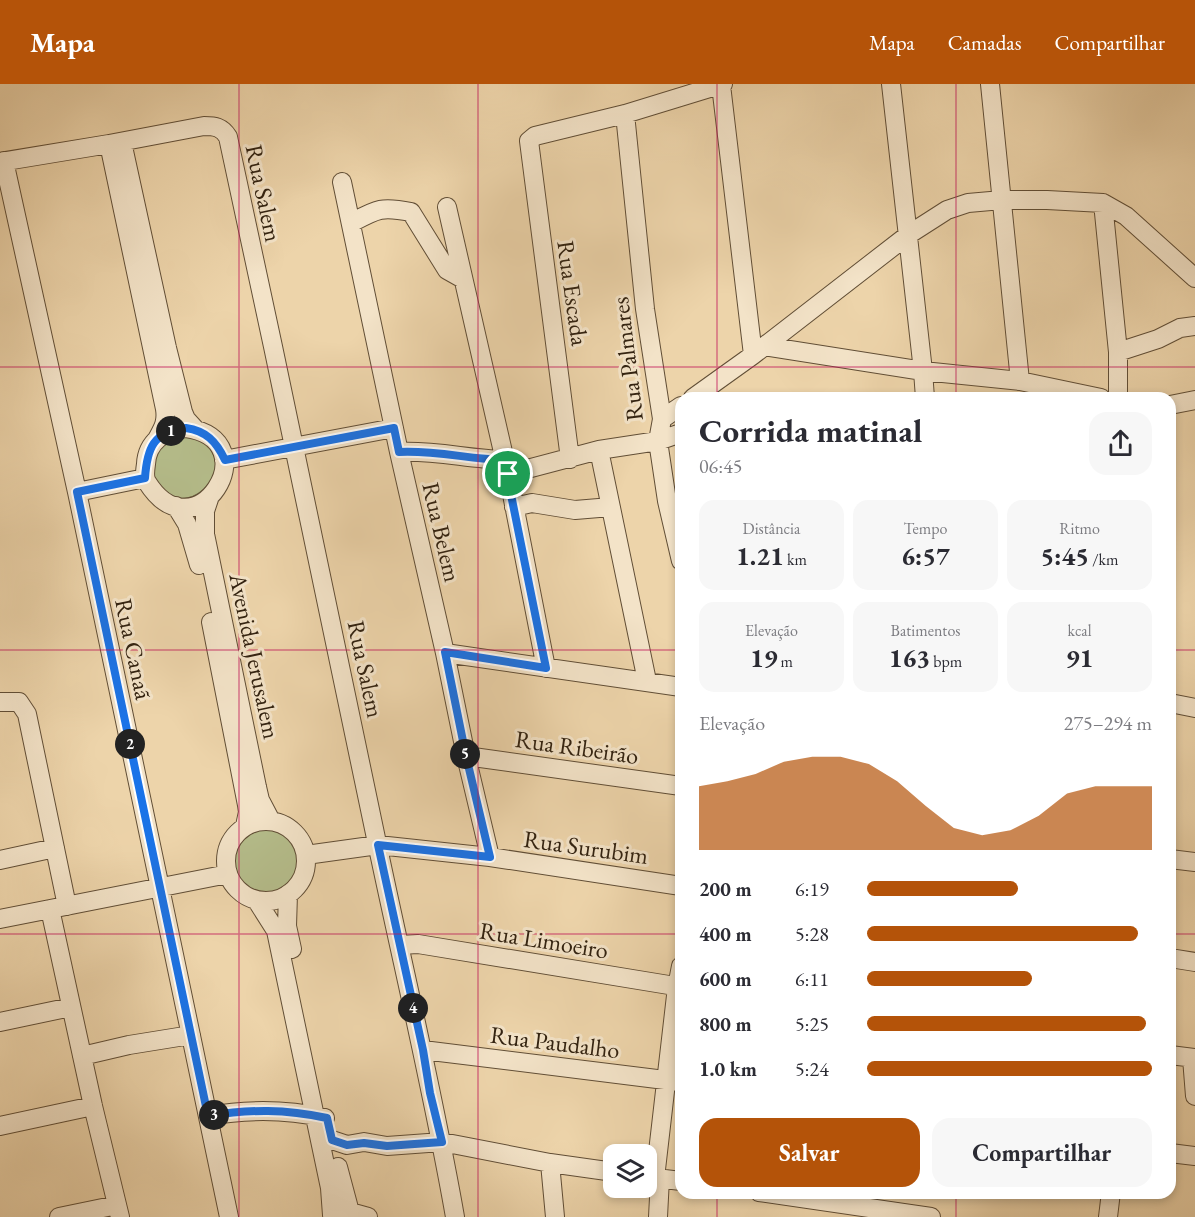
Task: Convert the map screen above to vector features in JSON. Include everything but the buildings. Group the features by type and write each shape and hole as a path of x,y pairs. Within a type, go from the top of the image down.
{"street":[{"path":"625,114 722,84 758,350"},
{"path":"891,84 925,392"},
{"path":"990,84 1020,381"},
{"name":"Rua Escada","path":"570,459 528,145 535,136 625,114"},
{"name":"Rua Palmares","path":"625,114 645,309 662,419 658,441 674,501"},
{"name":"Rua Salem","path":"116,143 204,126 216,126 228,137 423,1050 455,1217"},
{"path":"2,162 116,143"},
{"path":"116,143 183,412 196,430 213,440 225,460 394,428"},
{"path":"77,492 145,478 146,456 165,427 165,409 116,143"},
{"name":"Rua Canaã","path":"2,162 77,492 230,1217"},
{"name":"Rua Belem","path":"342,182 399,452 490,857"},
{"path":"701,392 908,235 947,210 968,203 1002,200 1102,203 1126,216 1195,278"},
{"path":"1102,203 1118,352 1118,392"},
{"path":"447,207 506,467 546,668"},
{"path":"351,223 376,210 390,208 411,212 447,270 463,279"},
{"path":"1118,352 1158,339 1180,328 1195,326"},
{"path":"758,350 1020,381 1072,392"},
{"path":"1176,404 1195,400"},
{"path":"662,419 675,410"},
{"path":"157,439 175,429 196,430"},
{"path":"399,452 424,451 473,458 506,467 570,459 600,450 658,441 675,435"},
{"path":"600,450 647,681"},
{"name":"Avenida Jerusalem","path":"225,460 222,481 217,491 208,499 205,511 205,534 213,602 238,728 248,805 245,826"},
{"name":"Avenida Jerusalem","path":"145,478 159,498 176,506 188,524 213,602"},
{"path":"176,506 199,505 208,499"},
{"path":"514,507 532,503 575,510 611,507"},
{"path":"445,652 675,686"},
{"path":"0,702 19,702 27,714 55,848 59,908 71,1007 118,1211 59,1217"},
{"path":"1176,704 1195,708"},
{"name":"Avenida Jerusalem","path":"238,728 260,800 271,821"},
{"name":"Rua Ribeirão","path":"466,756 675,785"},
{"path":"257,901 276,899 288,894 303,877 306,855 302,842 283,824 257,821 245,826 234,835 225,861 228,874 236,888 257,901 276,931 295,992"},
{"name":"Rua Surubim","path":"306,855 378,845 490,857 675,885"},
{"path":"0,860 55,848"},
{"path":"1176,860 1195,862"},
{"path":"0,920 228,874"},
{"path":"288,894 287,926 295,992 321,1117 330,1188 337,1215"},
{"name":"Rua Limoeiro","path":"400,945 418,944 675,986"},
{"path":"1176,959 1195,963"},
{"path":"0,1022 71,1007"},
{"path":"82,1056 129,1045 191,1035"},
{"name":"Rua Paudalho","path":"423,1050 673,1081"},
{"path":"657,1163 673,1081 675,1050"},
{"path":"1176,1056 1193,1058 1195,1096"},
{"path":"0,1126 93,1106"},
{"path":"208,1116 238,1111 266,1110 321,1117"},
{"path":"321,1117 332,1140 342,1188 337,1215"},
{"path":"332,1140 347,1145 364,1143 387,1146 442,1142 550,1163 603,1170"},
{"path":"1176,1154 1195,1156"},
{"path":"550,1163 555,1217"},
{"path":"657,1178 675,1180"},
{"path":"656,1198 658,1217"},
{"path":"824,1199 931,1217"},
{"path":"1108,1217 1110,1199"},
{"path":"337,1215 368,1217"}],"green space":[{"path":"175,431 206,440 216,462 216,469 209,483 198,494 191,497 173,497 155,485 150,453"},
{"path":"264,825 277,828 288,835 295,846 298,859 295,872 288,883 277,890 264,893 251,890 240,883 233,872 230,859 233,846 240,835 251,828"}],"route":[{"path":"186,428 205,434 213,440 225,460 394,428 399,452 424,451 483,460 504,460 508,474 546,668 445,652 490,857 378,845 442,1142 387,1146 364,1143 347,1145 332,1140 327,1118 314,1115 266,1110 238,1111 208,1116 77,492 145,478 146,456 150,447 165,433 186,428"}]}
